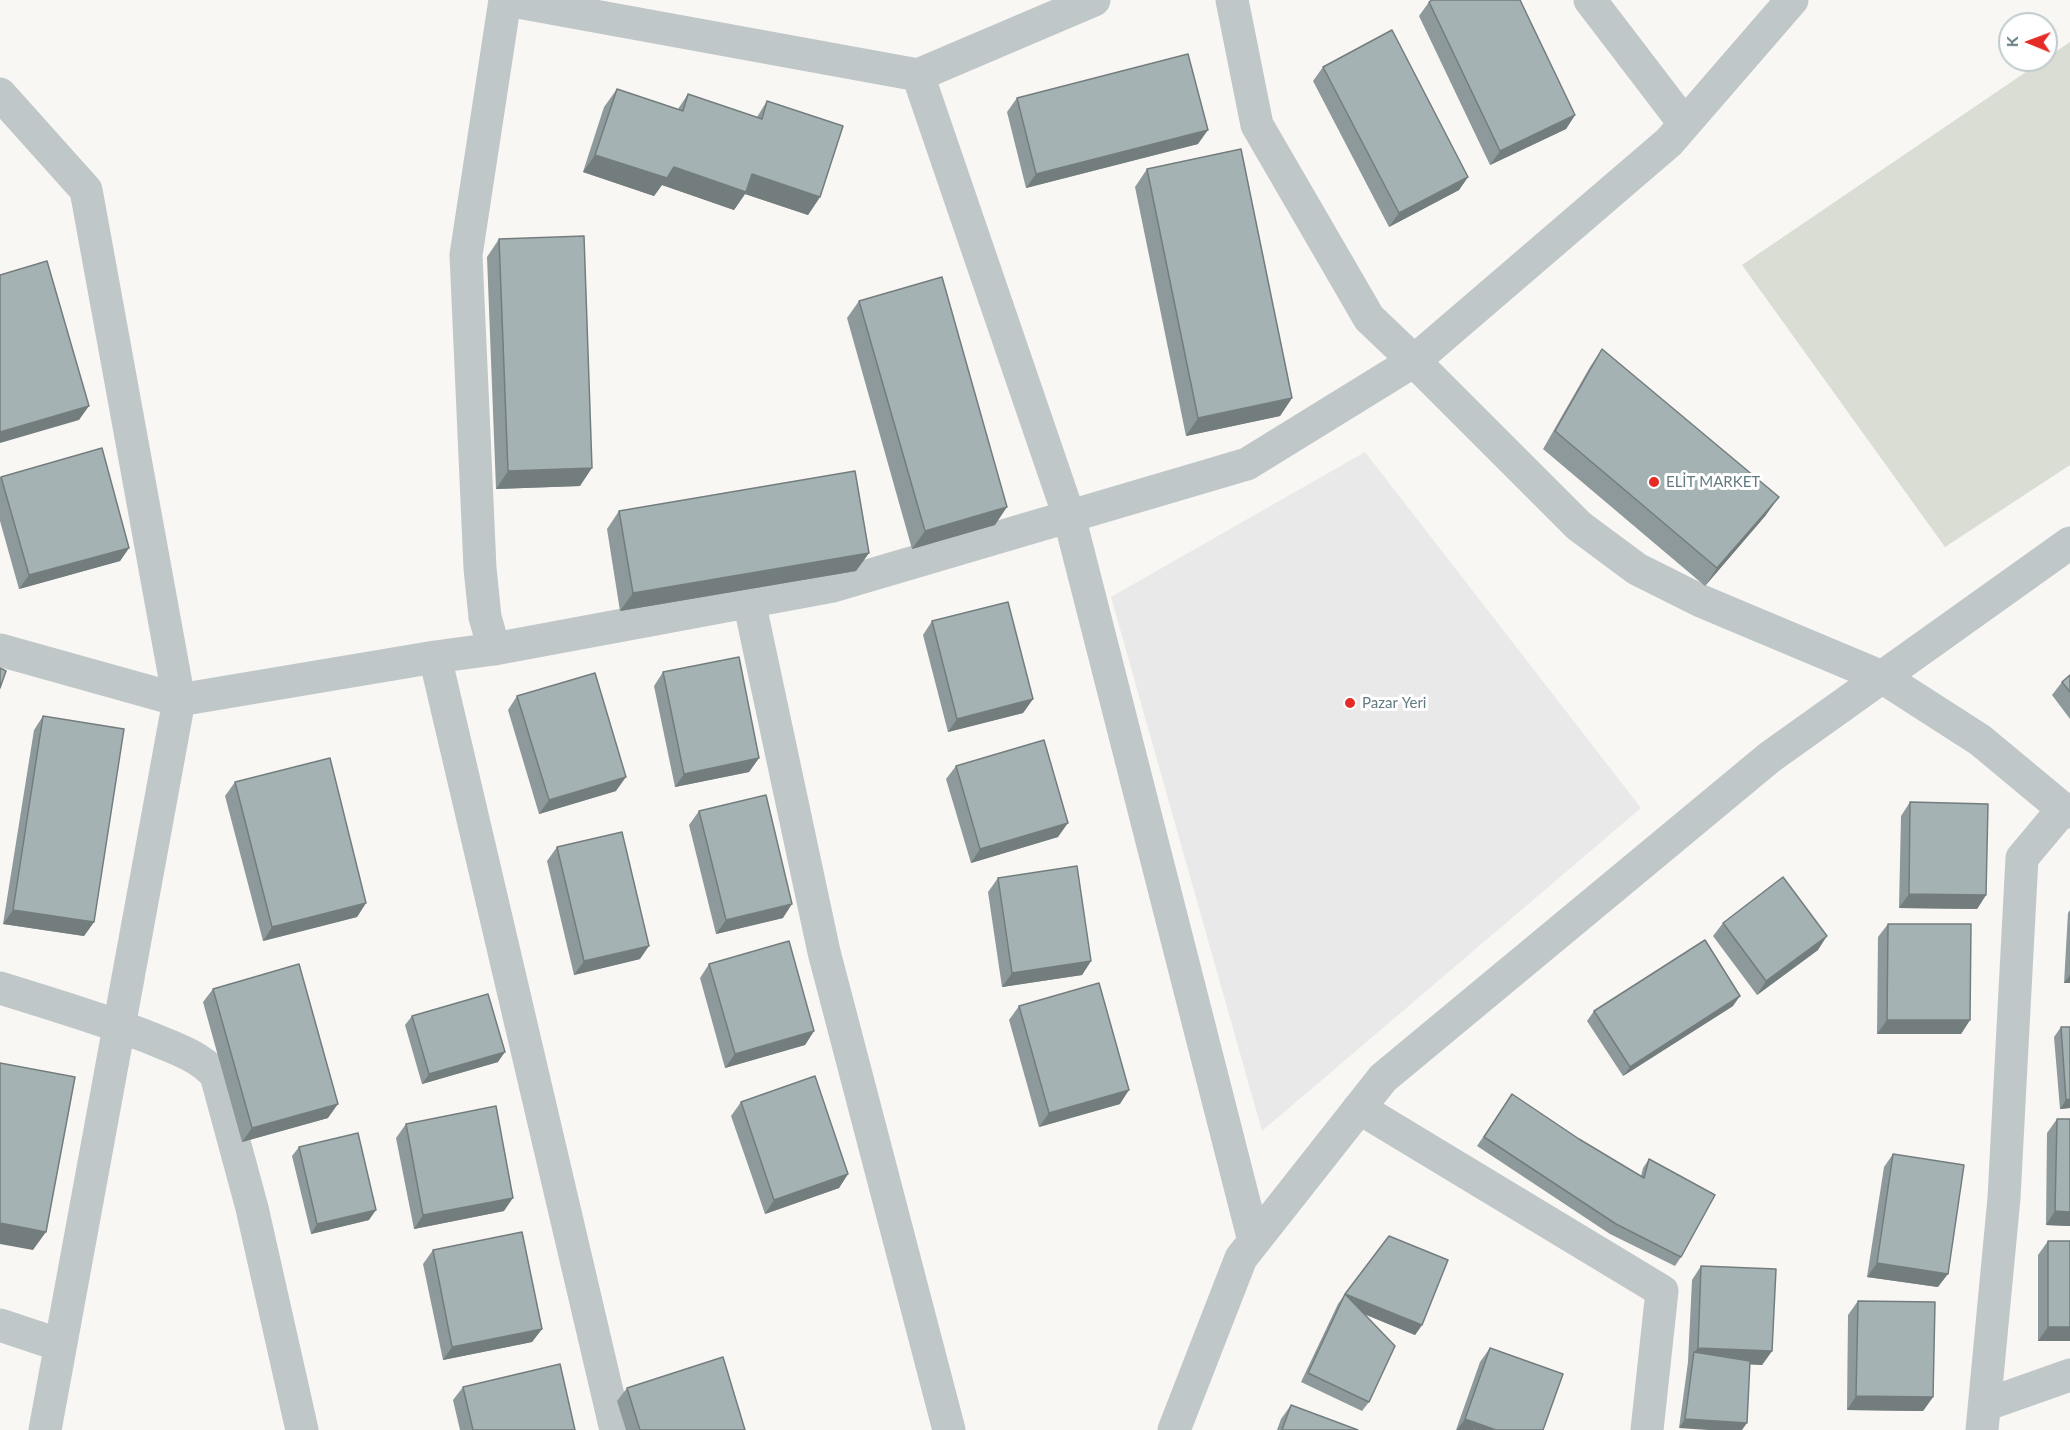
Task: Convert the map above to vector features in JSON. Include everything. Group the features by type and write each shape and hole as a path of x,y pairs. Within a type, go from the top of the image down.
{"street":[{"path":"494,649 485,617 480,568 466,255 506,0 918,75 1094,0"},
{"path":"1232,0 1257,125 1369,318 1579,526 1637,569 1701,601 1882,677 1980,740 2067,811 2022,858 2004,1198 1984,1418"},
{"path":"1590,0 1684,123"},
{"path":"0,650 179,700 494,649 834,586 1247,464 1414,361 1669,142 1792,0"},
{"path":"918,75 1069,516 1254,1241"},
{"path":"0,94 86,190 179,700 45,1430"},
{"path":"1174,1430 1241,1258 1383,1078 1761,764 2070,543"},
{"path":"749,601 824,952 949,1430"},
{"path":"435,657 616,1430"},
{"path":"0,988 119,1025 193,1055 216,1075 252,1208 302,1430"},
{"path":"1359,1108 1662,1291 1647,1430"},
{"path":"0,1325 60,1345"},
{"path":"1984,1418 2070,1375"}],"shaded area":[{"path":"2070,42 2070,465 1945,547 1742,265 2026,72 2058,72 2058,50"},
{"name":"Pazar Yeri","path":"1365,452 1641,808 1262,1131 1111,597"}],"building":[{"path":"1432,0 1520,0 1575,115 1500,151 1429,2"},
{"path":"1392,30 1468,177 1399,213 1323,67"},
{"path":"1188,54 1208,130 1036,174 1017,98"},
{"path":"617,89 683,111 688,94 762,119 767,101 843,126 820,197 752,174 746,192 674,167 667,178 595,155"},
{"path":"1241,149 1292,398 1198,418 1147,169"},
{"path":"584,236 592,468 508,471 499,239"},
{"path":"47,261 89,406 0,432 0,275"},
{"path":"942,277 1007,507 925,531 859,301"},
{"name":"ELİT MARKET","path":"1602,349 1779,497 1717,568 1555,431"},
{"path":"102,448 129,548 29,575 1,477"},
{"path":"855,471 869,553 633,593 619,511"},
{"path":"1008,602 1033,699 957,719 932,621"},
{"path":"739,657 759,758 684,774 663,672"},
{"path":"0,668 6,671 0,688"},
{"path":"595,673 626,777 549,800 517,696"},
{"path":"2070,675 2070,692 2062,682"},
{"path":"43,716 124,729 94,922 13,910"},
{"path":"1044,740 1068,823 980,849 956,766"},
{"path":"330,758 366,903 272,927 235,782"},
{"path":"766,795 792,904 726,920 699,811"},
{"path":"1910,802 1988,804 1986,895 1909,894"},
{"path":"622,832 649,946 584,961 557,847"},
{"path":"1077,866 1091,961 1012,973 998,878"},
{"path":"1783,877 1827,936 1766,981 1723,923"},
{"path":"1888,924 1971,924 1970,1020 1887,1020"},
{"path":"1705,940 1740,996 1630,1067 1594,1011"},
{"path":"789,941 814,1031 735,1054 709,964"},
{"path":"299,964 338,1104 252,1128 213,989"},
{"path":"1099,983 1129,1090 1049,1113 1019,1006"},
{"path":"488,994 505,1052 429,1074 412,1016"},
{"path":"2061,1027 2070,1027 2070,1099 2066,1100"},
{"path":"0,1063 75,1077 46,1232 0,1223"},
{"path":"815,1076 848,1174 774,1200 741,1102"},
{"path":"1512,1094 1579,1139 1644,1178 1649,1159 1715,1195 1681,1257 1616,1224 1484,1137"},
{"path":"496,1106 513,1198 423,1215 406,1124"},
{"path":"2057,1119 2070,1119 2070,1212 2055,1211"},
{"path":"358,1133 376,1210 317,1224 299,1147"},
{"path":"1893,1154 1964,1165 1948,1274 1877,1263"},
{"path":"522,1232 542,1329 452,1347 433,1250"},
{"path":"1389,1236 1448,1260 1422,1325 1345,1294"},
{"path":"2048,1241 2070,1241 2070,1327 2048,1327"},
{"path":"1701,1266 1776,1269 1772,1351 1698,1348"},
{"path":"1345,1294 1395,1346 1369,1402 1308,1373"},
{"path":"1858,1301 1935,1302 1933,1397 1856,1396"},
{"path":"1490,1348 1563,1374 1543,1430 1496,1430 1465,1419"},
{"path":"1694,1352 1750,1361 1747,1423 1685,1419"},
{"path":"723,1357 745,1430 640,1430 627,1388"},
{"path":"560,1364 575,1430 473,1430 463,1387"},
{"path":"1291,1405 1358,1430 1282,1430"}],"place":[{"name":"ELİT MARKET","path":"1654,482"},
{"name":"Pazar Yeri","path":"1350,703"}]}
